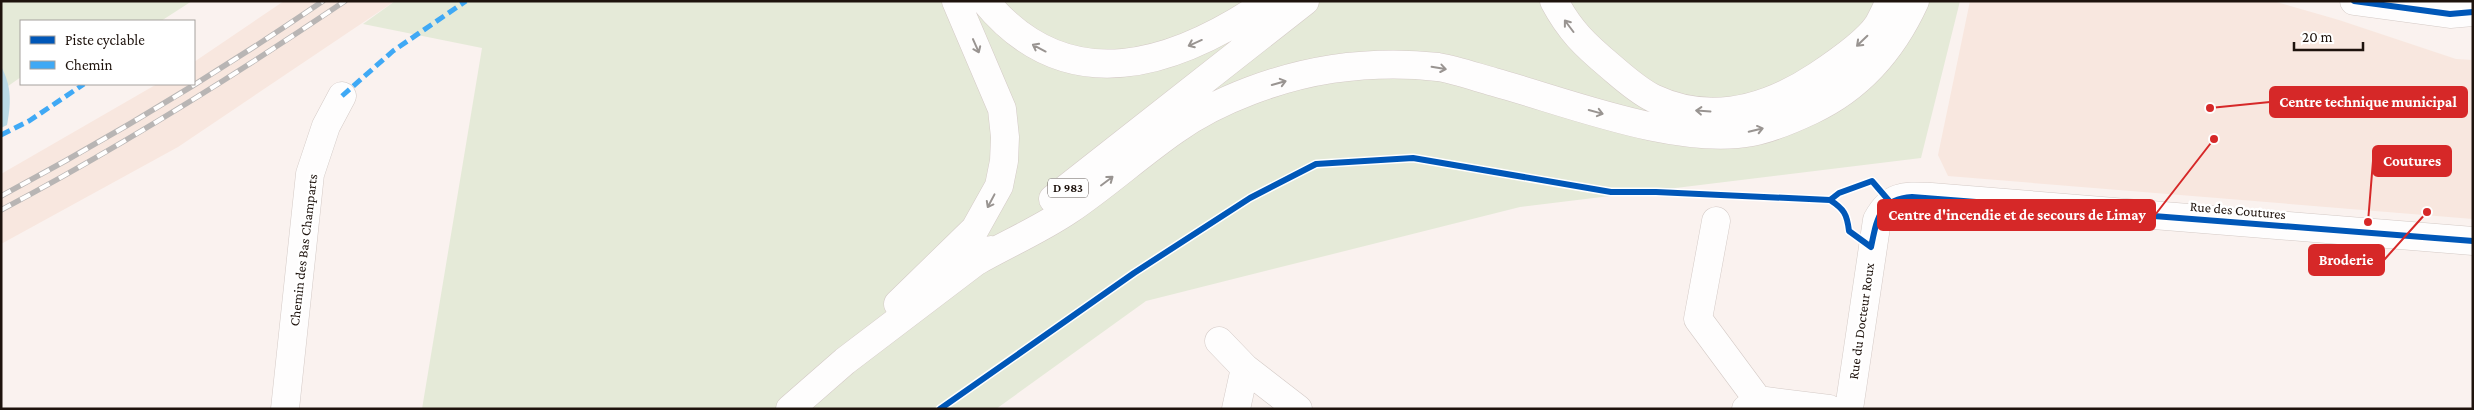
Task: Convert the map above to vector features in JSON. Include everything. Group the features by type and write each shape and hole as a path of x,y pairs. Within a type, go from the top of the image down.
{"main road":[{"path":"845,361 915,286 975,229 999,186 1004,161 1005,137 1002,109 956,1"},
{"path":"985,1 999,18 1025,40 1051,54 1083,63 1111,65 1136,63 1166,56 1239,22 1269,1"},
{"name":"D 983","path":"790,409 845,361 976,261 1159,114 1305,1"},
{"path":"1554,1 1568,26 1588,48 1626,80 1652,98 1683,109 1716,111 1747,109 1795,90 1842,60 1877,26 1890,1"},
{"path":"976,261 1068,211 1177,128 1232,96 1278,83 1330,69 1382,64 1440,68 1597,113 1661,127 1706,134 1751,132 1790,120 1829,102 1867,72 1901,32 1916,1"},
{"path":"2354,1 2450,14 2473,12"},
{"name":"Chemin des Bas Champarts","path":"285,409 310,174 326,126 342,96"},
{"name":"Rue des Coutures","path":"1885,206 1901,197 1931,197 2473,241"},
{"name":"Rue du Docteur Roux","path":"1849,409 1871,247 1877,220 1885,206"},
{"path":"1716,221 1698,319 1752,404 1829,409"},
{"path":"1219,341 1246,368 1298,409"},
{"path":"1236,409 1246,368"}],"shaded area":[{"path":"284,1 395,1 178,147 1,244 1,174 155,85 195,85 195,61"},
{"path":"1970,1 2273,1 2339,20 2456,59 2473,60 2473,219 1948,176 1938,155"}],"green space":[{"path":"1,1 192,1 163,20 20,20 20,78 1,91"},
{"path":"395,1 1960,1 1921,158 1520,207 1146,301 996,409 422,409 482,48 363,24"}],"water":[{"path":"1,66 9,88 10,102 7,125 1,128"}],"railway":[{"path":"195,84 323,1"},
{"path":"1,210 176,110 345,1"},
{"path":"1,196 84,151 193,85"}],"marked path":[{"path":"342,96 393,51 466,1"},
{"path":"1,135 29,121 83,85"}],"cycle path":[{"path":"2354,1 2450,14 2473,12"},
{"path":"940,409 1134,273 1250,198 1316,164 1413,158 1611,192 1656,192 1830,200 1844,212 1849,231 1871,247 1881,212 1893,202 1912,197 2473,241"},
{"path":"1830,200 1839,193 1872,181 1890,202"}],"place":[{"name":"Centre technique municipal","path":"2210,108"},
{"name":"Centre d'incendie et de secours de Limay","path":"2214,139"},
{"name":"Broderie","path":"2427,212"},
{"name":"Coutures","path":"2368,222"}]}
